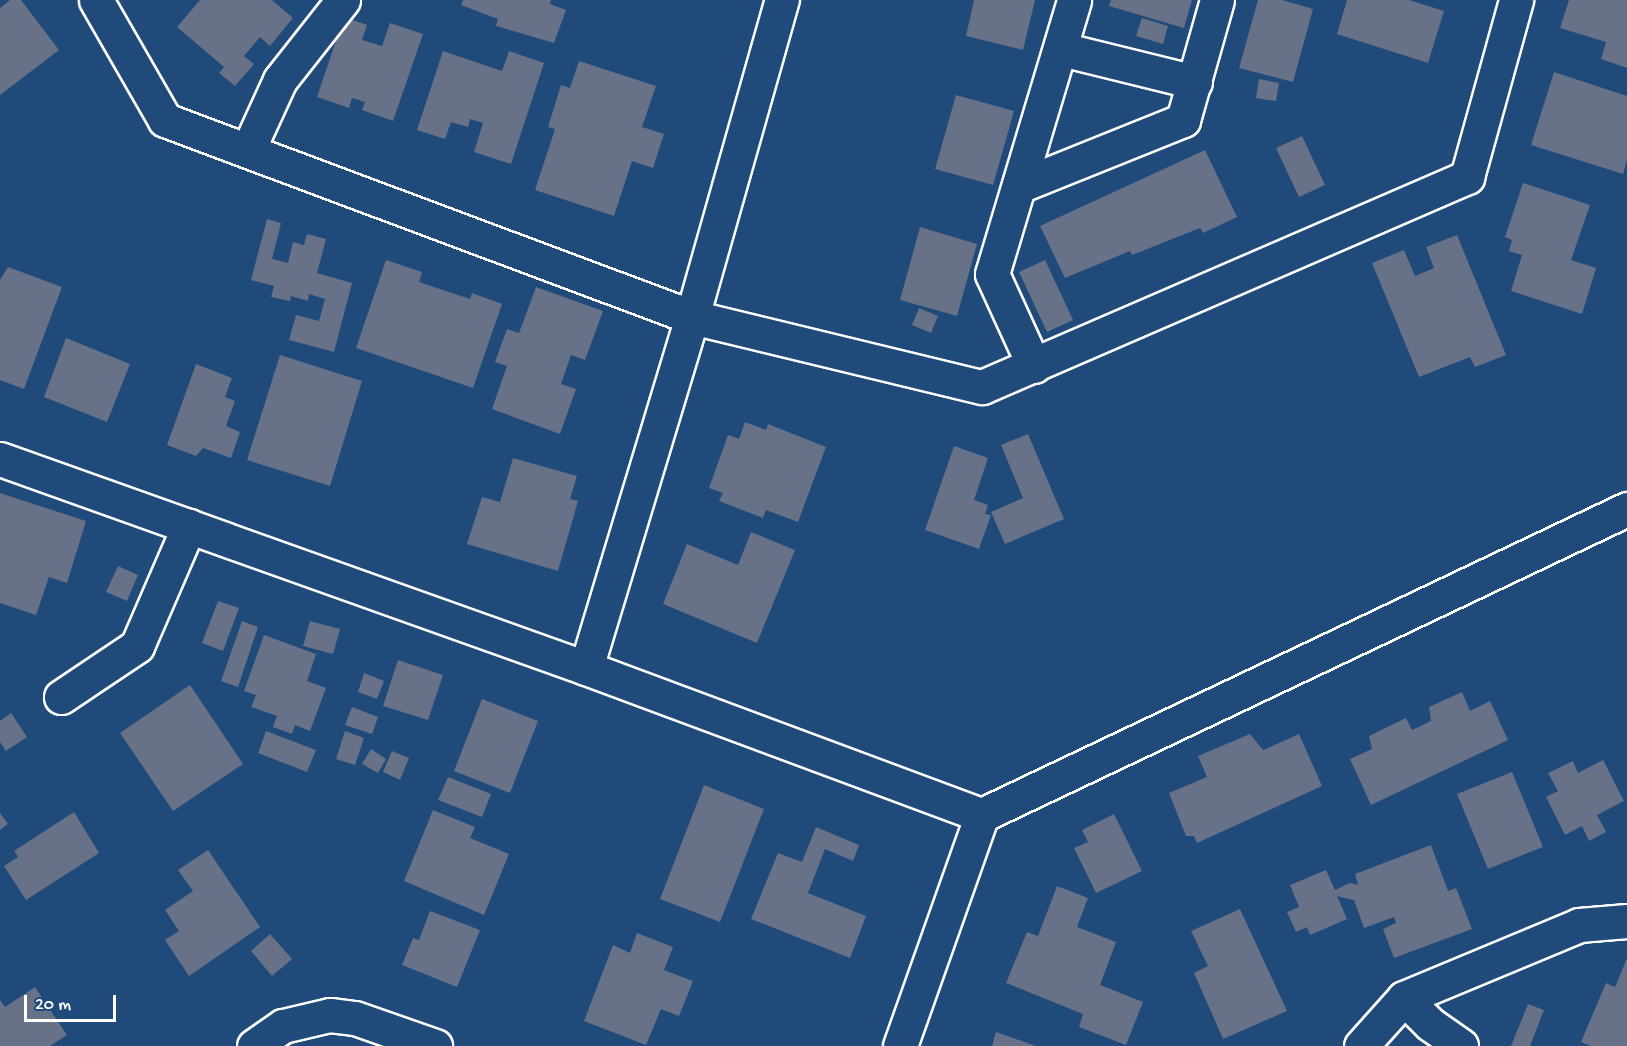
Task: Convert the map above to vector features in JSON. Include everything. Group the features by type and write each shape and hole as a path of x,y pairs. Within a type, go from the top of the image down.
{"lane":[{"path":"96,0 165,120 692,317 982,387 1467,177 1516,0"},
{"path":"248,150 280,80 342,0"},
{"path":"586,668 692,317 782,0"},
{"path":"1034,366 992,274 1074,0"},
{"path":"1019,186 1184,120 1217,0"},
{"path":"1061,49 1195,82"},
{"path":"0,459 586,668 982,815"},
{"path":"900,1046 982,815 1627,509"},
{"path":"61,697 137,646 189,526"},
{"path":"1361,1046 1404,998 1579,925 1627,921"},
{"path":"1404,998 1430,1024 1461,1046"},
{"path":"254,1046 283,1026 330,1015 355,1018 435,1046"}],"building":[{"path":"10,0 21,0 59,50 0,95 0,8"},
{"path":"200,0 272,0 293,18 270,46 260,37 244,56 254,64 235,86 219,73 224,67 177,27"},
{"path":"463,0 551,0 550,4 566,10 554,43 496,26 498,19 461,5"},
{"path":"974,0 1035,0 1023,50 966,36"},
{"path":"1111,0 1192,0 1184,28 1109,6"},
{"path":"1258,0 1282,0 1313,9 1293,82 1239,68"},
{"path":"1347,0 1409,0 1444,11 1428,63 1337,34"},
{"path":"1569,0 1627,0 1627,68 1601,59 1606,42 1560,28"},
{"path":"344,17 367,25 362,40 382,46 390,23 423,34 393,121 362,110 365,102 352,98 349,108 317,97"},
{"path":"1142,18 1168,26 1163,44 1136,36"},
{"path":"443,51 502,71 509,51 544,63 511,164 474,152 483,123 470,119 468,127 451,122 445,139 417,130"},
{"path":"579,61 656,86 642,127 664,134 653,168 632,161 614,216 535,190 555,129 548,127 561,85 570,88"},
{"path":"1554,72 1627,96 1627,160 1623,174 1531,145"},
{"path":"1259,79 1279,83 1276,101 1256,98"},
{"path":"956,95 1014,111 993,185 935,169"},
{"path":"1302,136 1325,185 1299,197 1276,148"},
{"path":"1205,150 1237,217 1203,233 1200,228 1132,255 1130,251 1065,278 1040,226"},
{"path":"1523,183 1590,205 1571,260 1596,268 1582,314 1511,291 1522,255 1509,251 1512,240 1505,237"},
{"path":"267,219 281,223 272,259 288,263 293,242 304,245 307,234 326,239 317,273 352,283 334,352 289,340 296,315 319,321 325,299 309,294 308,301 291,296 290,301 271,297 274,286 251,280"},
{"path":"920,227 977,244 957,316 900,300"},
{"path":"1457,235 1506,355 1475,367 1470,357 1419,377 1372,263 1404,250 1415,276 1434,268 1426,247"},
{"path":"386,260 422,272 419,282 470,299 472,293 502,304 473,388 356,348"},
{"path":"1045,260 1073,320 1047,332 1019,272"},
{"path":"8,267 62,287 24,389 0,380 0,280"},
{"path":"536,287 603,311 585,360 571,355 561,384 576,389 560,434 492,409 507,366 495,362 507,329 519,333"},
{"path":"919,308 938,316 931,333 912,325"},
{"path":"66,338 130,364 107,422 44,397"},
{"path":"280,355 362,381 330,486 247,460"},
{"path":"196,364 232,378 225,397 235,401 226,426 240,432 231,458 203,448 196,456 167,445"},
{"path":"745,422 766,430 768,424 826,447 798,522 766,510 763,518 719,501 723,493 709,488 728,435 739,439"},
{"path":"1028,434 1064,519 1005,544 991,512 1023,498 1001,445"},
{"path":"954,446 988,458 974,500 988,505 985,514 991,515 979,549 925,530"},
{"path":"513,458 577,476 570,499 578,501 558,571 467,544 482,497 500,502"},
{"path":"0,493 86,521 67,583 49,577 36,615 0,603"},
{"path":"751,532 795,550 757,643 663,604 687,544 738,565"},
{"path":"118,566 138,575 127,601 106,592"},
{"path":"218,601 239,608 223,651 202,643"},
{"path":"242,621 258,627 238,687 221,681"},
{"path":"310,621 340,629 333,654 303,646"},
{"path":"264,635 316,654 307,681 326,688 310,731 295,725 292,734 273,727 277,716 251,707 256,695 244,691"},
{"path":"398,660 443,675 428,720 383,706"},
{"path":"364,673 384,681 377,699 358,692"},
{"path":"190,685 243,764 173,811 120,733"},
{"path":"1462,692 1470,711 1490,701 1508,740 1371,805 1350,759 1372,749 1369,736 1406,718 1412,730 1431,721 1429,707"},
{"path":"482,699 538,721 510,793 454,771"},
{"path":"352,707 378,717 372,734 345,725"},
{"path":"11,713 27,737 6,751 0,742 0,721"},
{"path":"266,731 316,750 307,772 258,753"},
{"path":"345,731 364,738 355,765 336,759"},
{"path":"1250,734 1263,750 1299,734 1322,786 1197,843 1194,836 1186,836 1169,793 1207,777 1198,756"},
{"path":"371,749 386,759 378,773 362,764"},
{"path":"392,751 409,758 400,780 383,772"},
{"path":"1603,760 1624,801 1597,815 1606,832 1589,841 1582,826 1565,835 1546,797 1558,791 1548,773 1573,761 1578,773"},
{"path":"1512,772 1543,847 1488,869 1457,794"},
{"path":"448,777 491,794 482,817 438,800"},
{"path":"704,785 764,809 720,922 660,899"},
{"path":"433,810 475,827 470,838 509,854 484,915 404,881"},
{"path":"74,812 99,853 26,900 4,866 18,857 14,851"},
{"path":"0,813 8,824 0,830"},
{"path":"1114,814 1142,871 1096,893 1074,848 1088,842 1082,830"},
{"path":"816,827 859,845 853,861 825,849 808,893 866,916 850,958 751,919 778,853 802,862"},
{"path":"1431,845 1448,891 1456,888 1472,929 1394,958 1383,929 1396,923 1394,917 1364,928 1354,900 1337,896 1347,919 1310,935 1307,927 1296,932 1287,912 1299,907 1290,885 1326,870 1335,890 1350,883 1358,885 1355,874"},
{"path":"208,850 260,927 189,976 165,940 179,931 165,910 193,891 178,870"},
{"path":"1057,886 1088,898 1077,927 1116,942 1100,985 1143,1002 1126,1045 1079,1027 1083,1014 1006,983 1027,932 1038,936"},
{"path":"1240,909 1287,1011 1223,1039 1194,973 1208,966 1191,931"},
{"path":"430,911 480,930 457,987 402,965 413,938 419,940"},
{"path":"637,933 673,947 664,970 693,981 679,1016 661,1009 646,1045 584,1021 613,945 630,953"},
{"path":"270,934 292,959 272,976 251,951"},
{"path":"1627,958 1627,1046 1591,1046 1581,1042 1606,983 1615,987"},
{"path":"35,987 67,1035 50,1046 0,1046 0,1000 5,1007"},
{"path":"1528,1004 1544,1010 1530,1046 1511,1046"},
{"path":"996,1032 1036,1046 992,1046"}]}
